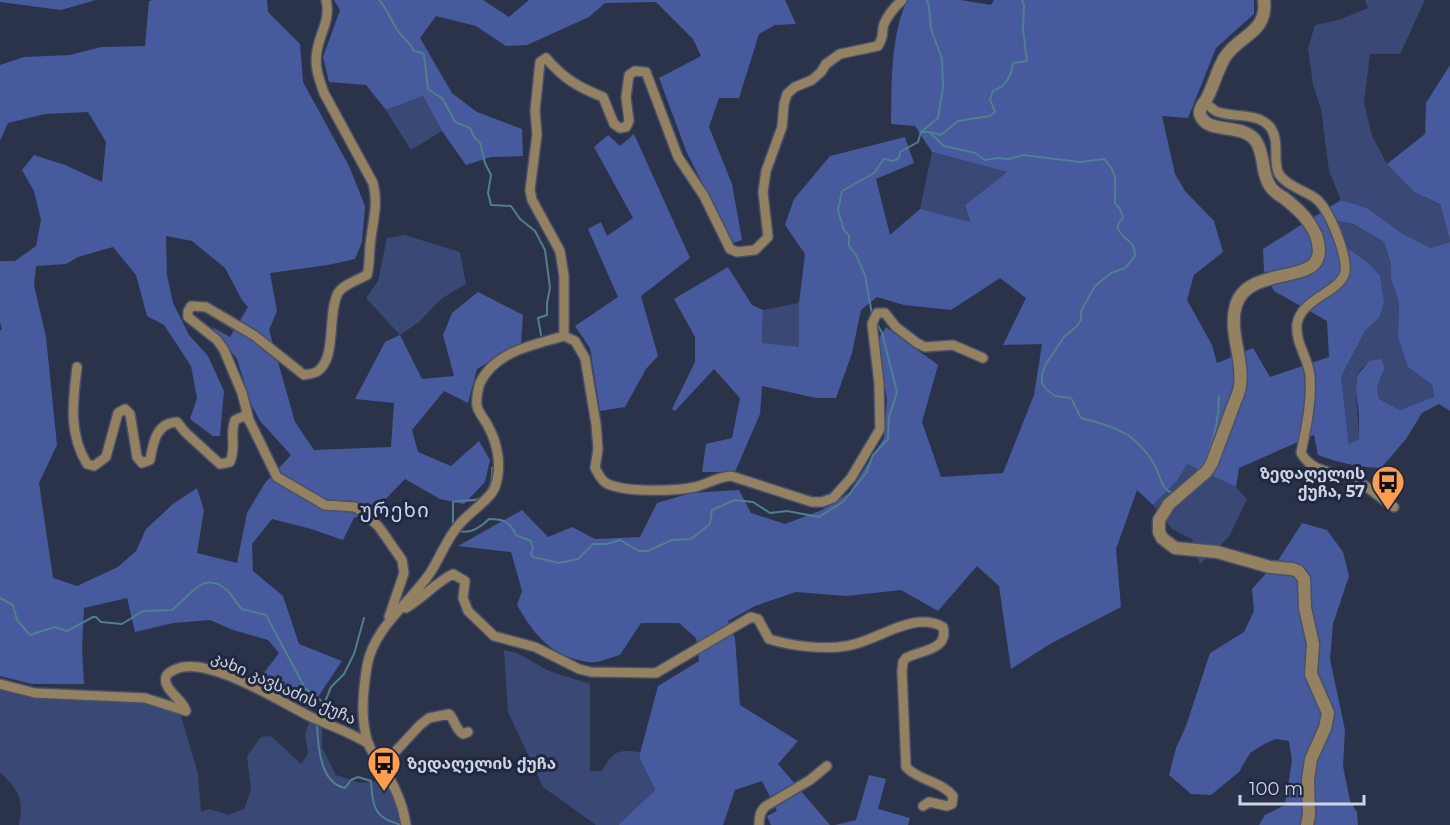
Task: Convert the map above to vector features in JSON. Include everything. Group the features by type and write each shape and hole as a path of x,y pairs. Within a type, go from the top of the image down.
{"street":[{"name":"კახი კავსაძის ქუჩა","path":"326,0 329,11 315,63 324,93 373,183 376,195 369,248 370,265 367,275 345,286 338,293 332,319 330,345 323,365 316,373 304,375 255,336 206,307 191,306 188,317 217,340 224,350 242,393 249,420 277,477 325,505 355,507 362,510 379,527 402,560 404,573 387,622 371,651 363,706 364,725 369,744 400,802 406,825"},
{"path":"902,0 893,9 884,25 884,35 878,46 840,54 826,64 812,80 795,87 787,94 782,127 765,171 763,192 768,237 755,250 737,252 730,249 705,196 678,157 646,72 635,71 629,75 626,97 629,121 626,127 620,128 614,124 603,97 577,87 557,71 546,58 540,62 535,111 537,134 530,190 532,200 560,251 564,276 564,336 574,341 585,358 596,424 598,449 595,468 603,482 618,488 641,490 695,487 720,477 731,477 812,502 822,502 833,498 851,478 880,429 879,383 872,324 877,312 885,313 896,327 917,344 925,347 953,345 983,358"},
{"path":"1264,0 1264,17 1257,27 1226,55 1207,99 1201,105 1200,113 1205,123 1216,128 1238,129 1257,141 1262,156 1263,172 1271,189 1299,210 1310,222 1318,240 1319,255 1316,262 1304,270 1260,280 1247,289 1237,304 1234,325 1241,366 1240,388 1212,463 1206,472 1169,504 1159,520 1159,532 1162,538 1175,548 1217,552 1270,567 1292,569 1298,571 1304,579 1305,608 1313,644 1311,674 1328,713 1325,728 1311,759 1307,825"},
{"path":"1207,99 1207,104 1217,112 1247,116 1271,128 1275,141 1278,172 1284,179 1316,198 1329,214 1343,256 1345,273 1338,285 1324,292 1303,310 1297,323 1300,348 1310,374 1308,415 1301,453 1306,462 1317,469 1357,480 1394,507"},
{"name":"კახი კავსაძის ქუჩა","path":"387,622 413,596 431,571 456,528 495,489 499,453 491,431 477,407 480,384 491,368 507,354 564,336"},
{"path":"77,367 72,407 74,427 79,451 87,464 94,466 106,458 118,413 125,409 130,414 137,457 142,463 150,460 153,443 159,430 168,423 177,423 220,464 226,464 230,462 234,452 232,428 235,420 244,416 249,420"},
{"name":"კახი კავსაძის ქუჩა","path":"395,614 422,599 440,581 453,574 465,581 463,598 468,611 494,636 535,647 579,669 591,672 639,674 656,673 751,617 758,620 769,639 822,648 860,643 907,625 922,622 937,624 943,627 943,639 931,651 906,658 902,671 906,767 912,773 943,787 953,796 952,804 946,806 929,802 923,806"},
{"name":"კახი კავსაძის ქუჩა","path":"0,684 35,693 145,698 186,711 182,702 166,684 165,679 173,670 192,665 216,670 250,685 369,744"},
{"path":"382,766 429,718 449,714 458,731 462,734 468,732"},
{"path":"759,825 759,818 766,806 810,780 827,766"}],"shaded area":[{"path":"0,0 96,0 61,10 0,2"},
{"path":"267,0 268,12 300,44 303,82 349,166 365,206 362,242 355,259 270,273 277,311 269,330 295,422 314,450 391,447 394,403 355,399 385,342 400,335 422,379 454,376 443,335 452,313 478,292 523,315 521,343 477,369 468,403 444,391 412,430 418,452 451,466 479,441 490,460 485,482 464,504 440,499 405,479 376,509 354,518 343,540 272,519 252,544 253,571 283,596 299,644 342,661 310,709 260,678 279,653 268,640 233,630 210,620 173,623 135,632 127,598 84,608 82,648 84,684 32,684 0,676 0,330 2,330 0,261 15,261 36,246 41,220 34,191 22,170 34,155 65,165 102,182 106,142 88,112 45,114 8,123 0,141 0,65 24,57 70,55 101,47 145,46 149,1","holes":["166,236 192,241 225,268 248,307 230,337 212,327 237,359 251,404 260,421 291,455 265,483 247,513 237,563 197,553 204,510 197,488 173,504 146,529 136,551 118,567 77,586 53,578 39,483 57,445 46,337 34,285 36,266 66,264 78,257 113,247 136,275 147,316 164,325 191,366 197,398 190,419 213,436 220,436 224,391 208,356 189,335 173,303 167,275"]},
{"path":"334,0 483,0 509,17 529,0 785,0 796,24 775,25 759,34 739,98 719,98 709,127 732,184 742,240 733,243 687,153 659,78 701,56 693,39 656,2 605,3 589,17 527,45 506,46 476,26 436,16 420,38 452,93 477,112 522,129 523,156 491,157 466,165 442,131 423,96 386,110 366,85 329,82 323,57 340,10"},
{"path":"907,0 961,0 991,5 994,0 1254,0 1254,14 1216,48 1188,118 1162,116 1175,174 1185,191 1214,221 1223,252 1194,275 1187,300 1212,345 1217,363 1253,348 1270,377 1329,357 1327,321 1274,291 1264,271 1263,249 1341,200 1367,208 1403,234 1431,248 1450,242 1450,411 1439,404 1422,413 1406,439 1381,468 1349,464 1318,455 1314,435 1239,468 1236,487 1187,464 1177,481 1153,505 1137,490 1116,549 1121,607 1050,644 1011,669 999,586 977,566 938,611 901,590 846,596 796,592 755,606 728,621 735,638 740,705 798,741 778,764 830,825 771,825 767,816 777,811 762,781 735,790 723,825 618,825 655,790 639,757 658,686 699,661 696,638 679,623 641,623 620,655 592,662 564,655 554,650 537,635 517,605 522,591 511,552 458,546 522,510 548,537 572,527 595,539 640,537 657,503 691,493 739,490 751,513 785,524 822,510 849,493 884,438 887,400 878,339 886,327 938,365 922,422 941,477 1003,473 1034,395 1042,344 1003,345 1026,298 1000,278 951,310 904,305 877,297 861,310 852,353 836,398 816,398 762,386 760,414 735,472 702,472 706,444 732,438 740,398 714,369 675,411 672,409 695,362 695,337 674,299 728,267 752,305 763,310 762,343 799,347 799,303 805,254 785,225 794,199 830,156 905,137 914,163 876,179 890,235 920,209 970,222 965,205 1007,172 932,152 915,126 891,124 893,61 901,15","holes":["1337,221 1353,224 1384,242 1391,264 1391,279 1399,302 1398,338 1408,367 1432,385 1434,397 1400,410 1379,399 1377,387 1385,368 1381,359 1369,361 1357,376 1359,439 1349,444 1341,377 1365,331 1379,318 1384,303 1380,276 1366,261 1346,247"]},
{"path":"1365,0 1425,0 1400,54 1370,54 1364,103 1372,136 1387,164 1414,192 1440,204 1450,242 1431,248 1403,234 1367,208 1341,200 1329,171 1321,109 1313,85 1308,48 1315,25 1339,20 1368,8"},
{"path":"1450,65 1450,241 1440,204 1414,192 1387,164 1425,134 1426,103"},
{"path":"423,96 442,131 411,150 386,110"},
{"path":"634,134 690,258 641,296 658,356 646,369 625,407 600,411 590,348 575,326 618,297 588,229 601,222 607,236 633,218 594,147 608,135 620,146"},
{"path":"932,152 1007,172 965,205 970,223 920,209"},
{"path":"1336,221 1352,224 1384,242 1391,264 1391,279 1399,302 1398,338 1408,367 1432,385 1434,398 1400,410 1379,399 1377,387 1385,369 1369,361 1359,372 1356,381 1359,439 1349,444 1341,377 1365,331 1379,318 1366,261 1346,247"},
{"path":"405,235 460,252 466,284 441,299 419,322 400,335 366,298 378,281 387,238"},
{"path":"799,303 799,348 762,343 763,310"},
{"path":"1187,464 1236,487 1247,499 1229,537 1200,564 1192,539 1172,529 1153,505 1177,481"},
{"path":"1302,523 1327,530 1343,552 1349,576 1333,624 1330,659 1345,730 1343,766 1350,801 1357,812 1358,825 1259,825 1265,815 1285,805 1292,761 1289,741 1276,739 1250,753 1239,772 1211,795 1191,794 1169,775 1176,748 1186,726 1210,653 1244,632 1254,611 1252,589 1279,559"},
{"path":"504,650 517,653 549,671 590,684 590,771 602,771 609,759 621,751 640,752 639,757 655,790 618,825 596,825 543,787 508,712"},
{"path":"0,684 35,693 123,697 179,709 198,774 201,812 209,809 229,815 244,809 251,790 247,756 261,737 271,736 301,764 308,754 305,734 311,717 322,721 322,748 336,775 360,783 390,780 406,825 19,825 20,801 16,790 0,772"},
{"path":"869,775 886,779 878,809 910,818 908,825 835,825 856,820"}],"waterway":[{"path":"379,0 414,51 424,55 428,89 443,99 455,122 470,128 480,143 491,175 488,193 491,205 511,206 520,219 535,231 545,250 550,288 547,315 538,318 541,335"},
{"path":"872,314 865,275 849,246 849,236 844,230 838,210 842,191 874,173 884,159 893,161 899,158 900,152 918,142 921,132 938,118 943,87 942,59 931,29 927,0"},
{"path":"930,132 941,135 958,121 990,116 995,112 990,99 993,91 1007,80 1013,63 1027,61 1022,0"},
{"path":"922,132 929,132 944,146 975,153 985,160 1009,159 1023,155 1080,162 1104,159 1109,165 1115,180 1115,203 1123,218 1118,227 1121,234 1133,246 1135,256 1125,268 1111,273 1095,286 1081,311 1081,320 1064,337 1046,364 1042,374 1042,383 1055,396 1071,398 1081,418 1115,429 1133,439 1152,461 1166,489 1173,493"},
{"path":"459,531 467,532 475,529 489,519 502,520 511,527 516,535 531,541 533,557 559,563 578,559 593,544 607,544 620,540 639,551 648,551 672,540 691,539 710,524 712,510 735,500 753,502 770,513 787,511 819,517 844,501 866,473 873,455 888,439 889,417 897,392 882,333 876,322"},
{"path":"1195,474 1205,461 1211,444 1217,420 1219,396"},
{"path":"456,526 453,523 453,502 482,497 490,486 492,468"},
{"path":"0,598 13,605 17,620 30,635 55,627 67,631 93,617 101,622 122,624 143,611 172,610 197,587 210,582 218,584 227,590 242,609 266,615 305,688 324,703"},
{"path":"320,714 331,687 344,674 354,654 364,618"},
{"path":"317,726 322,763 330,779 345,788 351,780 358,777 371,781 373,801 379,814 400,825"}],"place":[{"name":"ზედაღელის ქუჩა, 57","path":"1388,511"},
{"name":"ზედაღელის ქუჩა","path":"384,792"}],"district":[{"name":"ურეხი","path":"395,510"}]}
